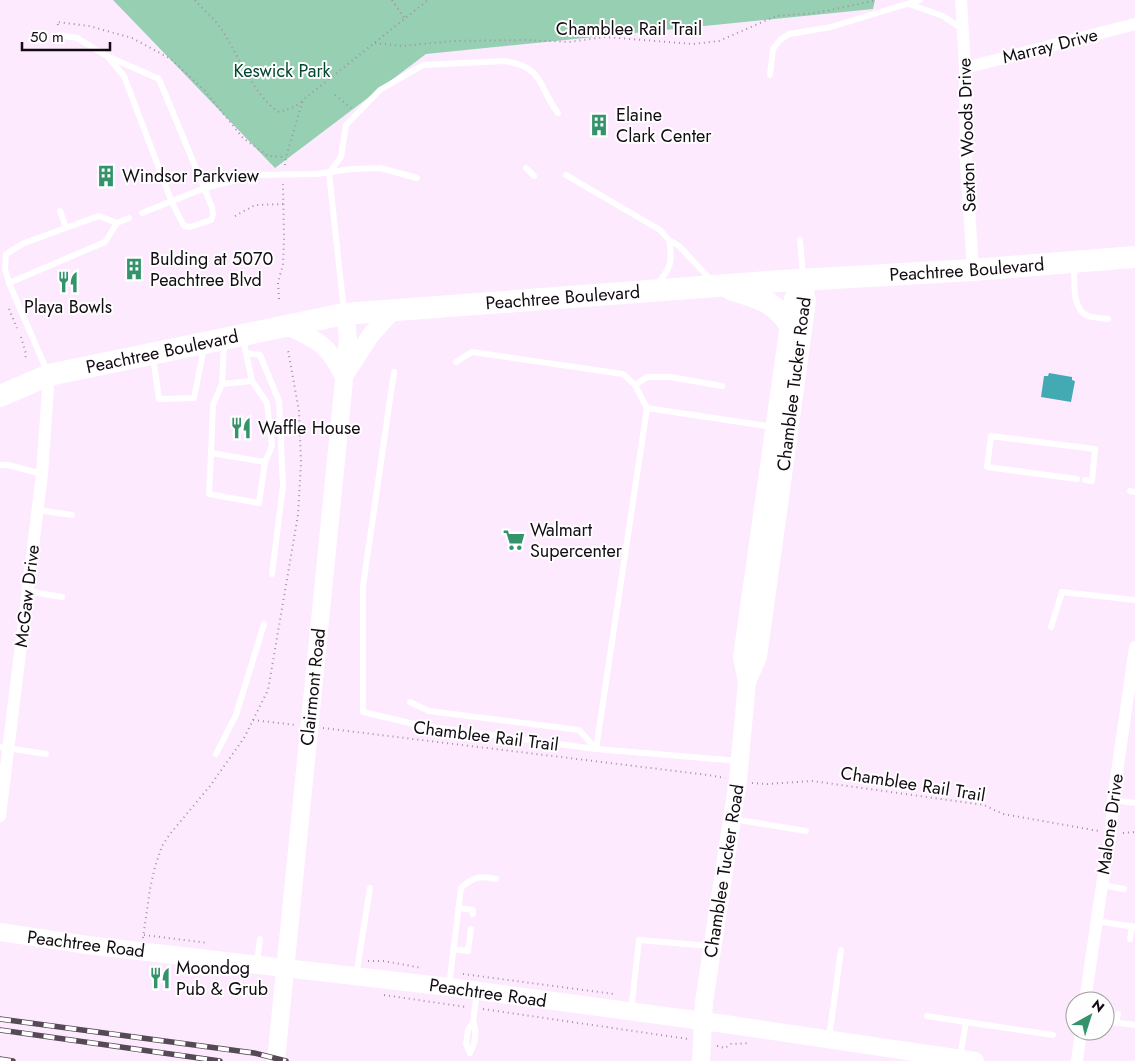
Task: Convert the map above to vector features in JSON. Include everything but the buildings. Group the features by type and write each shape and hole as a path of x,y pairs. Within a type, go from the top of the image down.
{"highway":[{"name":"Peachtree Boulevard","path":"0,396 49,375 153,354 229,342 287,326 344,314 1135,257"},
{"path":"719,286 772,304 789,324"}],"main road":[{"name":"Chamblee Tucker Road","path":"701,1061 702,1021 740,762 747,682 742,656 789,324 794,299 804,280"},
{"name":"Chamblee Tucker Road","path":"747,682 758,657 807,301 804,280"},
{"path":"344,380 370,336 393,310"},
{"name":"Clairmont Road","path":"276,1061 344,380 348,335 344,314"},
{"path":"287,326 317,340 328,349 344,380"},
{"name":"Peachtree Road","path":"0,932 87,945 356,976 454,981 477,992 702,1021 965,1060"}],"street":[{"name":"Sexton Woods Drive","path":"960,0 965,68 966,162 973,270"},
{"name":"Marray Drive","path":"965,68 1135,24"},
{"name":"McGaw Drive","path":"0,816 4,747 42,474 49,375"},
{"name":"Malone Drive","path":"1086,991 1111,832 1113,800 1135,654"},
{"path":"1077,1061 1080,1041"}],"lane":[{"path":"770,75 773,49 780,40 789,34 831,27 920,0"},
{"path":"908,3 943,16 962,29"},
{"path":"59,35 77,38 107,56 159,78 212,207 213,215 211,220 184,226 171,200 124,76 107,56"},
{"path":"344,314 329,173 341,157 346,125 380,90 423,65 504,61 517,63 539,78 551,104 558,113"},
{"path":"142,213 205,188 256,175 329,173 351,169 380,168 417,178"},
{"path":"526,168 534,176"},
{"path":"566,175 660,230 719,286"},
{"path":"60,211 66,228"},
{"path":"49,375 5,269 6,254 24,243 99,216 117,223"},
{"path":"10,283 105,242 117,223 129,218"},
{"path":"651,291 671,264 672,252 669,240"},
{"path":"800,240 804,280"},
{"path":"1074,262 1077,303 1080,310 1089,316 1108,319"},
{"path":"229,342 266,403 272,446 265,462 259,503 210,494 214,405 222,384 229,342"},
{"path":"153,354 159,399 194,398 229,342"},
{"path":"229,342 260,355 280,401 283,486 272,574"},
{"path":"456,362 472,352 623,374 636,384 647,408 596,749"},
{"path":"394,372 364,586 363,712 423,726 596,749 740,762"},
{"path":"636,384 648,377 670,376 722,386"},
{"path":"222,384 252,381"},
{"path":"647,408 774,428"},
{"path":"1077,478 987,467 991,436 1095,449 1092,481 1085,480"},
{"path":"211,453 265,462"},
{"path":"0,465 8,465 42,474"},
{"path":"37,510 72,515"},
{"path":"27,591 62,597"},
{"path":"1051,627 1062,592 1135,600"},
{"path":"216,754 236,715 264,624"},
{"path":"410,702 429,711 579,730 596,749"},
{"path":"4,747 46,754"},
{"path":"1113,800 1135,803"},
{"path":"732,819 806,831"},
{"path":"454,981 453,949 461,888 471,879 485,876 496,878"},
{"path":"1102,885 1124,889"},
{"path":"356,976 370,888"},
{"path":"458,908 473,910 473,914"},
{"path":"1096,921 1133,927 1130,939"},
{"path":"453,949 468,951 471,929"},
{"path":"257,964 260,939"},
{"path":"631,1012 639,940 712,946"},
{"path":"829,1039 841,950"},
{"path":"473,1022 477,992"},
{"path":"1118,1014 1116,1023 1135,1025"},
{"path":"927,1016 1053,1035"},
{"path":"965,1060 966,1022"}],"path":[{"path":"195,0 218,25 259,91 272,107 279,112 294,107 428,0"},
{"path":"392,0 405,19"},
{"name":"Chamblee Rail Trail","path":"375,43 403,46 452,42 526,40 569,42 605,37 694,44 719,40 776,16 816,13 876,0"},
{"path":"59,35 57,22 89,26 132,38 172,59 204,90 244,138 268,156 286,158"},
{"path":"335,96 351,108"},
{"path":"284,167 303,100"},
{"path":"279,299 278,282 283,266 284,239 283,177"},
{"path":"235,216 256,205 283,204"},
{"path":"9,309 17,327"},
{"path":"21,336 26,354 25,361"},
{"path":"144,934 150,889 162,846 210,786 244,738 268,690 298,515 301,464 299,411 288,350"},
{"path":"253,720 302,726"},
{"name":"Chamblee Rail Trail","path":"322,728 715,777"},
{"name":"Chamblee Rail Trail","path":"756,784 812,781 984,805 1003,814 1093,831"},
{"path":"1120,834 1135,832"},
{"path":"384,961 428,969"},
{"path":"454,981 465,973 616,995"},
{"path":"380,995 466,1007"},
{"path":"483,1009 674,1038"}],"green space":[{"name":"Keswick Park","path":"113,0 875,0 873,9 426,54 275,168"}],"water":[{"path":"1049,373 1072,377 1072,380 1075,381 1071,402 1041,397 1044,376 1048,376"}],"railway":[{"path":"0,1019 254,1053 286,1061"},
{"path":"0,1030 220,1061"},
{"path":"0,1059 13,1061"}],"place":[{"name":"Elaine Clark Center","path":"599,125"},
{"name":"Windsor Parkview","path":"106,176"},
{"name":"Bulding at 5070 Peachtree Blvd","path":"134,269"},
{"name":"Playa Bowls","path":"68,282"},
{"name":"Waffle House","path":"241,428"},
{"name":"Walmart Supercenter","path":"514,540"},
{"name":"Moondog Pub & Grub","path":"160,978"}]}
